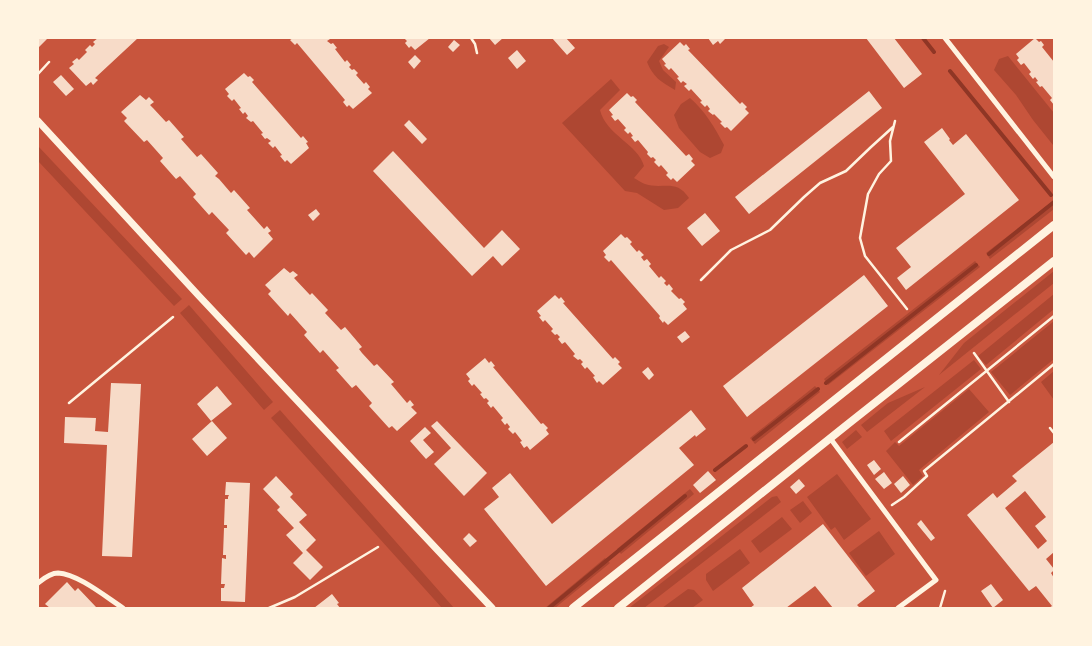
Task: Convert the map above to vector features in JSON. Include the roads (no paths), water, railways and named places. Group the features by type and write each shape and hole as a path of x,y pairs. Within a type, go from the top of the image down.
{"main road":[{"path":"573,608 1054,225"},
{"path":"618,608 1054,261"}],"street":[{"path":"945,38 1054,177"},
{"path":"38,121 492,608"},
{"path":"830,438 936,580 898,608"},
{"path":"38,583 46,576 58,573 77,578 123,608"}],"waterway":[{"path":"923,38 934,52"},
{"path":"950,71 1051,195"},
{"path":"989,254 1054,202"},
{"path":"826,383 976,265"},
{"path":"754,439 818,389"},
{"path":"715,470 746,446"},
{"path":"549,608 685,496"}]}
